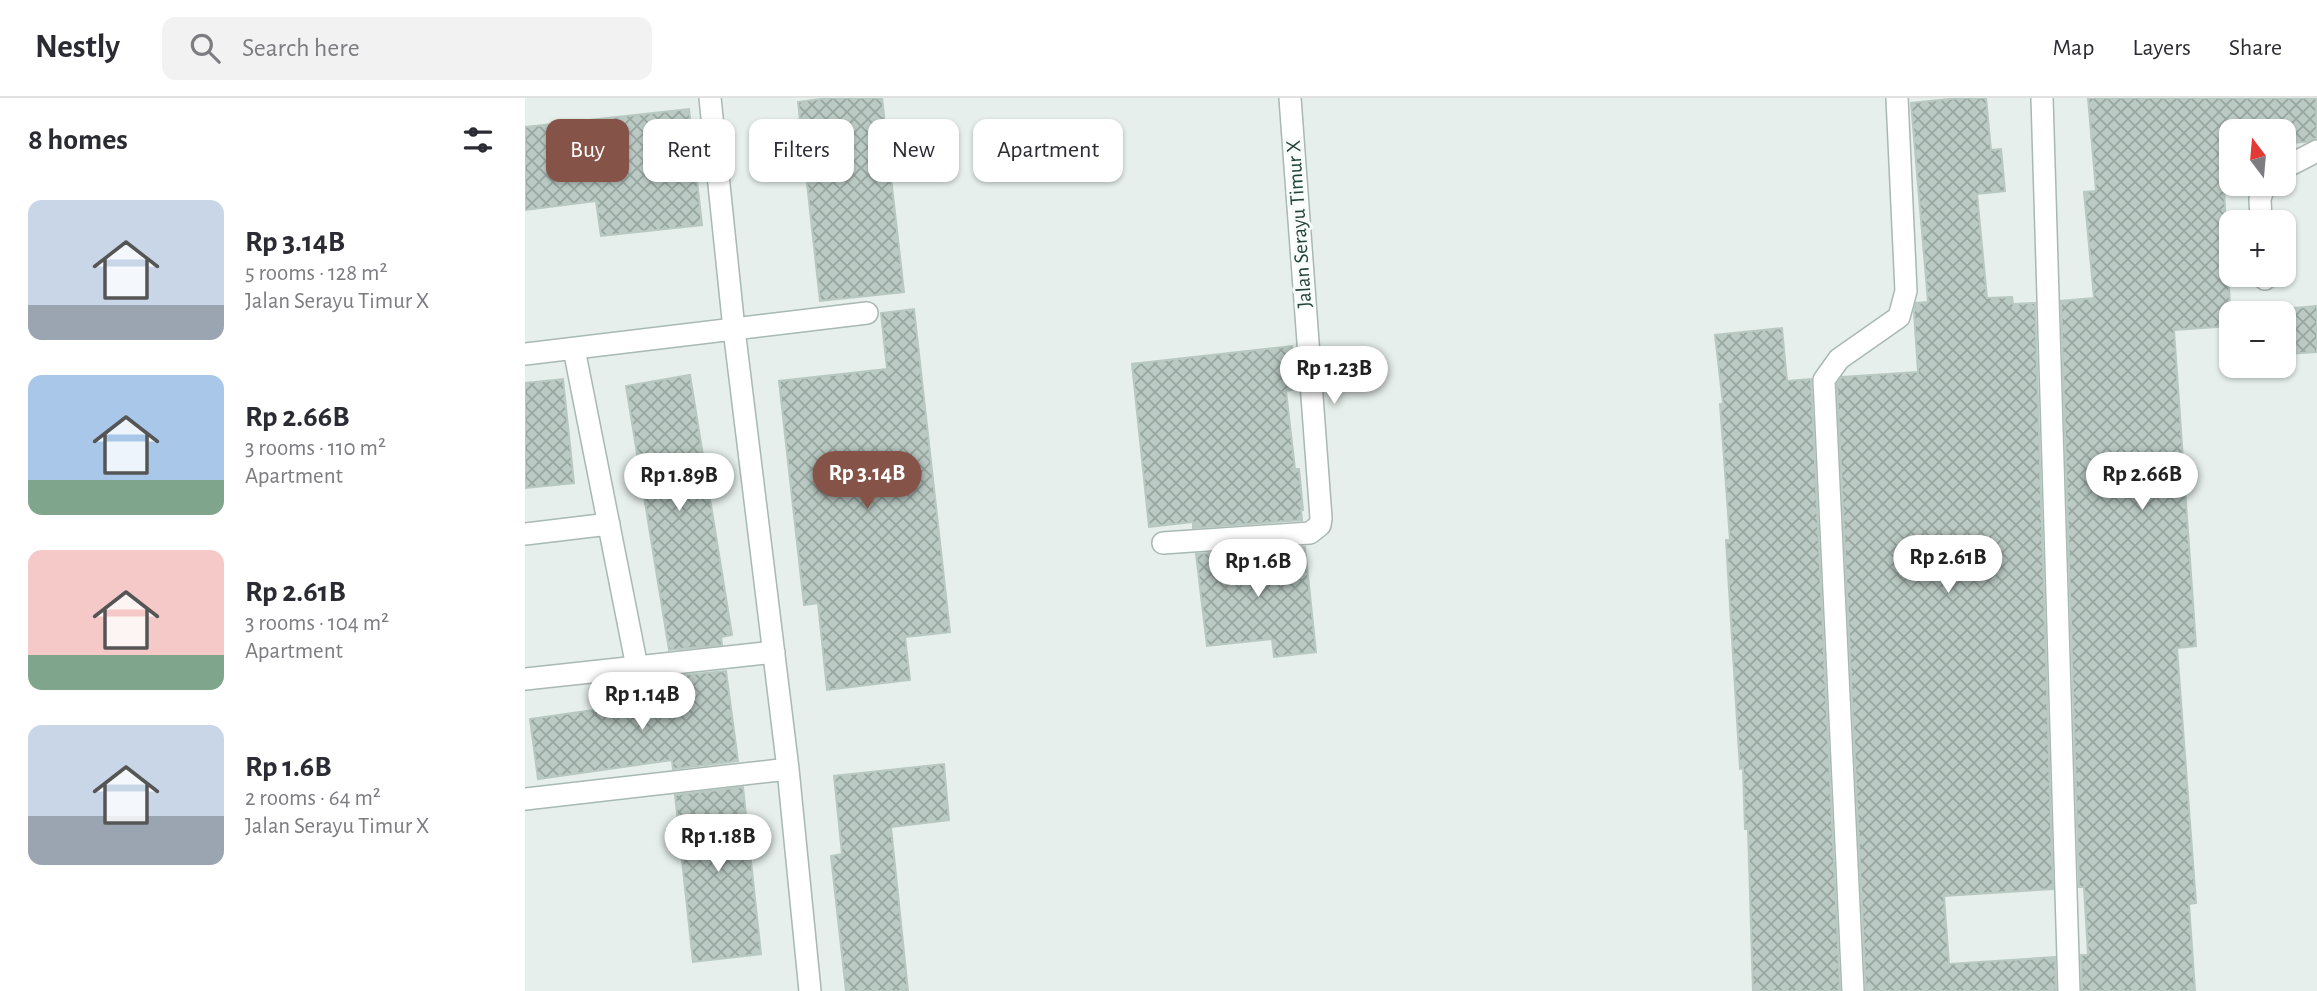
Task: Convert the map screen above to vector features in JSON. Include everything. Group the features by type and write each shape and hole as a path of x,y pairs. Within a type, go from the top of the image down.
{"street":[{"path":"710,98 734,329 788,769 810,991"},
{"name":"Jalan Serayu Timur X","path":"1163,542 1310,533 1319,526 1320,505 1290,98"},
{"path":"1853,991 1824,380 1839,359 1899,317 1906,291 1897,98"},
{"path":"2042,98 2069,991"},
{"path":"2296,162 2317,151"},
{"path":"525,354 867,313"},
{"path":"574,349 637,667"},
{"path":"525,534 609,524"},
{"path":"525,679 773,652"},
{"path":"525,799 788,769"}],"building":[{"path":"828,98 882,98 884,119 868,119 868,182 892,182 904,292 820,301 807,182 854,182 854,119 800,119 798,102"},
{"path":"1986,98 1991,150 2001,149 2005,191 1977,194 1987,298 2012,297 2013,304 2035,303 2053,889 1944,896 1949,964 2055,957 2056,991 1866,991 1837,384 1842,377 1918,372 1914,312 1916,303 1928,302 1911,103"},
{"path":"2088,98 2316,98 2317,138 2306,142 2296,142 2296,119 2219,119 2219,196 2224,196 2225,210 2219,210 2219,287 2229,287 2230,301 2219,301 2219,327 2174,330 2196,646 2177,648 2196,903 2189,904 2195,991 2082,991 2081,955 2088,955 2084,887 2079,887 2061,301 2094,298 2084,192 2096,191"},
{"path":"689,109 690,119 643,119 643,182 697,182 702,225 601,236 596,201 525,210 525,127 546,125 546,182 629,182 629,119 598,119"},
{"path":"2317,306 2317,352 2296,353 2296,308"},
{"path":"914,309 950,632 905,637 910,680 827,690 818,603 804,605 779,381 887,369 881,313"},
{"path":"1782,328 1787,381 1811,379 1840,991 1753,991 1748,829 1745,829 1743,768 1740,769 1726,540 1730,540 1720,404 1723,404 1715,335"},
{"path":"1292,346 1297,389 1286,391 1295,469 1299,469 1302,520 1193,528 1193,522 1149,527 1132,364"},
{"path":"690,375 732,635 721,637 722,645 669,650 626,386"},
{"path":"563,379 574,483 525,488 525,383"},
{"path":"1305,547 1316,652 1274,657 1272,639 1207,646 1196,554"},
{"path":"726,671 738,761 673,769 672,760 538,779 530,719 677,698 673,676"},
{"path":"944,764 949,820 891,827 908,991 846,991 831,856 842,854 834,776"},
{"path":"743,787 761,954 693,962 675,795"}]}
